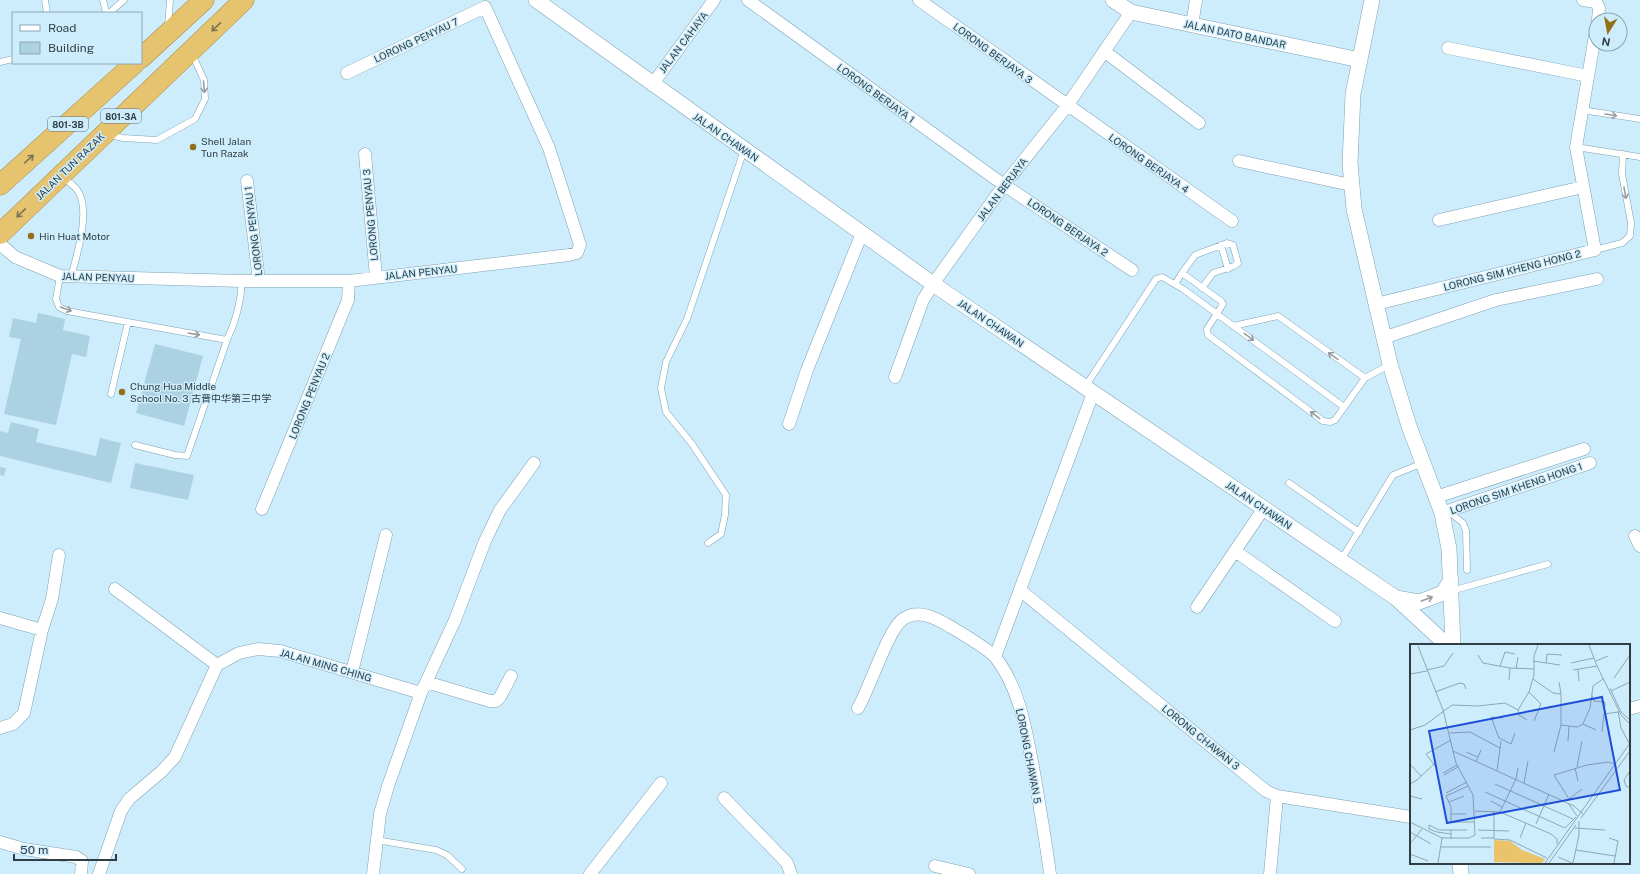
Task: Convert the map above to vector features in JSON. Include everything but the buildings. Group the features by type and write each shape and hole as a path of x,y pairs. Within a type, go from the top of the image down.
{"highway":[{"path":"142,57 204,0"},
{"name":"JALAN TUN RAZAK","path":"0,234 244,0"},
{"name":"801-3B","path":"0,185 134,64"}],"street":[{"name":"JALAN CHAWAN","path":"536,0 933,284 1396,598 1446,644"},
{"name":"JALAN CAHAYA","path":"652,84 714,0"},
{"name":"LORONG BERJAYA 1","path":"748,0 1004,185"},
{"name":"LORONG BERJAYA 3","path":"919,0 1066,106"},
{"name":"JALAN DATO BANDAR","path":"1113,0 1131,12 1360,60"},
{"path":"1192,24 1196,0"},
{"path":"1372,0 1353,94 1350,163 1354,209 1390,364 1423,463 1436,497 1445,512 1449,549 1453,644"},
{"path":"1583,0 1596,2 1599,8 1599,12"},
{"name":"LORONG PENYAU 7","path":"347,72 488,4"},
{"name":"JALAN PENYAU","path":"0,244 15,257 65,276 242,281 349,282 376,277 578,253 580,245 548,148 488,4"},
{"name":"JALAN BERJAYA","path":"896,377 923,300 933,284 1004,185 1066,106 1131,12"},
{"path":"1448,48 1588,76"},
{"path":"1104,51 1199,123"},
{"name":"LORONG SIM KHENG HONG 2","path":"1376,304 1595,250 1576,147 1592,52"},
{"name":"LORONG BERJAYA 4","path":"1066,106 1232,221"},
{"name":"LORONG PENYAU 3","path":"365,154 376,277"},
{"path":"1239,161 1351,184"},
{"name":"LORONG PENYAU 1","path":"247,181 259,281"},
{"name":"LORONG BERJAYA 2","path":"1004,185 1132,270"},
{"path":"1440,220 1583,187"},
{"path":"789,424 807,370 862,233"},
{"path":"1383,338 1496,300 1597,279"},
{"name":"LORONG PENYAU 2","path":"262,509 348,300 349,282"},
{"path":"995,657 1020,590 1089,390"},
{"name":"LORONG SIM KHENG HONG 1","path":"1436,497 1584,449"},
{"path":"373,874 376,840 388,786 421,693 455,620 485,541 500,510 534,463"},
{"name":"LORONG SIM KHENG HONG 1","path":"1445,512 1590,463"},
{"path":"1197,607 1264,508"},
{"path":"352,672 386,535"},
{"path":"1235,551 1335,621"},
{"path":"0,728 13,724 24,713 42,630 52,599 59,555"},
{"path":"1396,598 1419,602 1443,593 1451,585"},
{"path":"99,874 121,811 129,799 161,772 175,757 217,665 115,589"},
{"name":"LORONG CHAWAN 3","path":"1020,590 1266,791 1277,796 1410,817"},
{"name":"LORONG CHAWAN 5","path":"858,708 867,694 888,642 902,619 915,614 932,616 995,657 1015,689 1026,730 1050,874"},
{"path":"0,618 42,630"},
{"name":"JALAN MING CHING","path":"217,665 239,653 258,650 280,651 421,693"},
{"path":"426,682 490,701 496,701 500,697 511,676"},
{"path":"1630,709 1640,706"},
{"path":"590,874 661,783"},
{"path":"1270,874 1277,796"},
{"path":"724,798 787,863 790,874"},
{"path":"0,842 24,849 76,857 82,861 81,874"},
{"path":"936,866 969,874"}],"lane":[{"path":"45,0 47,12"},
{"path":"103,0 108,12"},
{"path":"109,12 124,0"},
{"path":"164,37 169,23 170,0"},
{"path":"103,134 123,138 156,140 195,119 205,99 204,80 191,50"},
{"path":"0,62 12,59"},
{"path":"1582,110 1640,119"},
{"path":"1576,147 1640,157"},
{"path":"708,543 721,534 725,515 726,495 692,444 666,412 661,388 666,362 687,319 744,150"},
{"path":"1595,250 1622,243 1630,236 1631,223 1622,174 1623,154"},
{"path":"60,175 75,188 82,200 81,234 56,299 59,307 66,311 227,340"},
{"path":"1175,284 1195,255 1221,244 1227,243 1234,245 1238,262 1228,269 1214,273 1202,288"},
{"path":"1221,244 1228,269"},
{"path":"1182,273 1223,304 1207,329 1208,335 1323,421 1330,422 1335,420 1365,378 1390,364"},
{"path":"1089,390 1156,279 1162,277 1175,284 1344,407"},
{"path":"136,445 187,456 227,340 235,323 241,296 242,281"},
{"path":"1233,326 1278,316 1365,378"},
{"path":"111,394 128,322"},
{"path":"1341,560 1393,475 1423,463"},
{"path":"1289,483 1359,532"},
{"path":"1445,512 1463,523 1466,531 1467,570"},
{"path":"1451,585 1548,564"},
{"path":"376,840 436,850 447,855 462,869"}],"place":[{"name":"Shell Jalan Tun Razak","path":"193,147"},
{"name":"Hin Huat Motor","path":"31,236"},
{"name":"Chung Hua Middle School No. 3 古晋中华第三中学","path":"122,392"}]}
